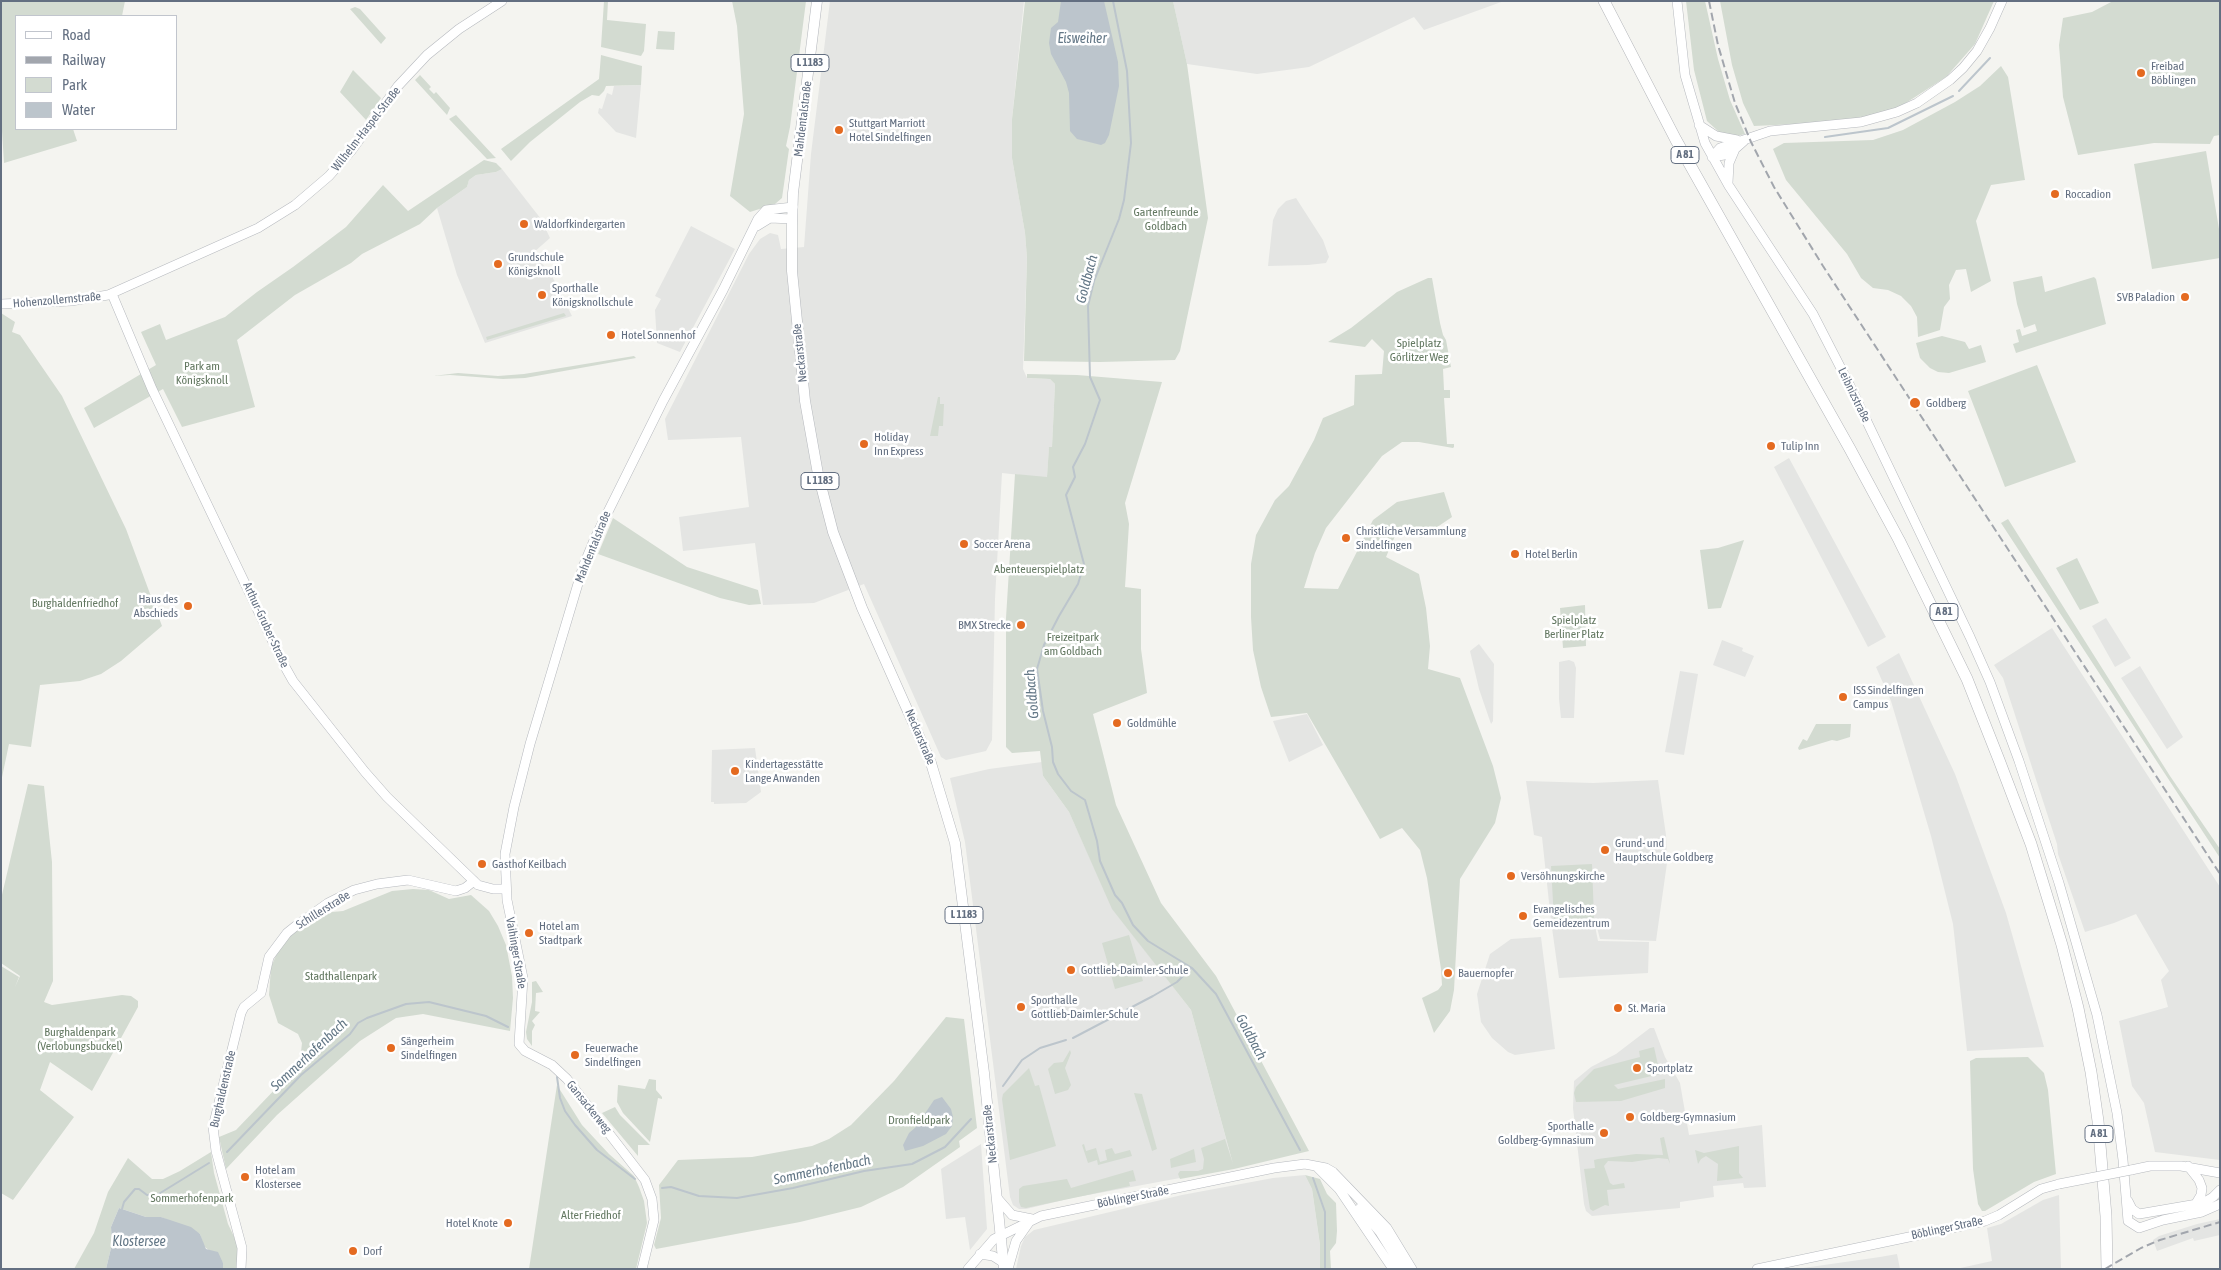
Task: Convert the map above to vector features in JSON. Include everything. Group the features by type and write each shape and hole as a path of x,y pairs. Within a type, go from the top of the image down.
{"highway":[{"name":"A 81","path":"1604,1 1676,140 1850,449 1899,540 1968,679 2031,844 2062,945 2078,1008 2091,1072 2098,1121 2105,1207 2107,1269"},
{"name":"A 81","path":"1613,1 1680,130 1864,458 1941,606 1979,689 2036,840 2076,974 2096,1070 2104,1127 2110,1185 2113,1269"}],"main road":[{"name":"Mahdentalstraße","path":"792,219 817,1"},
{"name":"Neckarstraße","path":"792,219 792,271 804,393 826,506 862,608 931,763 955,843 1005,1267"}],"street":[{"name":"Wilhelm-Haspel-Straße","path":"112,294 258,228 295,204 338,166 416,65 459,29 502,1"},
{"name":"Leibnizstraße","path":"1677,1 1685,75 1698,125 1712,157 1813,314 1949,591 1990,682 2032,796 2099,1022 2116,1113 2128,1221 2138,1228 2163,1220 2202,1212 2220,1204"},
{"path":"1712,157 1720,148 1770,130 1861,122 1896,112 1917,103 1963,68 1990,28 2002,1"},
{"path":"1698,125 1716,136 1732,140 1744,140"},
{"path":"1712,157 1724,155 1735,149 1744,140"},
{"path":"1729,186 1729,163 1735,149"},
{"name":"Mahdentalstraße","path":"505,889 505,854 514,807 533,735 583,567 608,510 762,212 771,209 793,207"},
{"path":"753,230 767,219 792,219"},
{"name":"Hohenzollernstraße","path":"1,304 98,298 112,294"},
{"name":"Arthur-Gruber-Straße","path":"112,294 152,389 286,670 325,723 376,785 474,881 482,887 505,889"},
{"name":"Schillerstraße","path":"244,1007 261,993 269,957 287,933 338,898 354,890 389,882 419,881 441,889 456,891 465,888 474,881"},
{"name":"Vaihinger Straße","path":"505,889 523,978 519,1039 521,1047"},
{"name":"Burghaldenstraße","path":"241,1269 243,1259 240,1240 216,1151 213,1127 244,1007"},
{"name":"Gansackerweg","path":"521,1047 557,1069 574,1087 645,1180 652,1199 654,1220 642,1269"},
{"name":"Böblinger Straße","path":"968,1269 980,1254 1001,1235 1032,1219 1057,1212 1296,1164 1315,1165 1333,1172 1387,1228 1412,1269"},
{"name":"Böblinger Straße","path":"1315,1165 1366,1213 1390,1247 1402,1269"},
{"name":"Böblinger Straße","path":"1756,1269 1985,1220 1999,1215 2041,1189 2059,1184 2150,1166 2188,1166 2220,1173"},
{"path":"2188,1166 2199,1180 2202,1188 2201,1195 2195,1204"},
{"name":"Böblinger Straße","path":"1339,1189 1393,1269"},
{"path":"2126,1199 2132,1209 2140,1214 2195,1204 2208,1200 2220,1190"},
{"path":"980,1254 994,1256 1005,1267 1016,1241 1032,1219 1012,1215 998,1199"},
{"name":"Böblinger Straße","path":"1362,1202 1366,1213"}],"shaded area":[{"path":"830,1 1024,1 1012,119 1012,158 1025,233 1027,258 1023,369 1027,378 1050,379 1055,384 1052,448 1049,448 1047,478 1002,473 995,599 992,740 986,751 946,760 941,757 864,584 814,603 763,605 755,543 683,551 679,517 749,507 741,437 668,440 665,419 749,254 760,239 770,233 778,235 781,249 804,247 811,154"},
{"path":"1173,1 1504,1 1424,30 1414,17 1309,67 1257,74 1187,64"},
{"path":"641,85 636,138 616,132 598,113 599,108 602,109 607,93 612,95 614,86"},
{"name":"Grundschule Königsknoll","path":"502,169 541,219 550,238 533,253 551,274 572,316 485,343 457,275 437,208 467,187 469,180 476,175 496,172"},
{"path":"1296,198 1323,240 1329,257 1326,263 1268,266 1273,220 1278,209 1286,201"},
{"path":"691,226 735,249 680,352 657,343 655,310 661,299 655,296"},
{"path":"1789,458 1886,637 1868,647 1774,467"},
{"path":"2106,618 2131,658 2115,667 2092,626"},
{"path":"2052,628 2220,887 2220,1160 2155,1152 2144,1103 2132,1086 2119,1021 2168,1007 2161,980 2169,971 2136,914 2085,932 2058,854 2057,844 2003,678 1994,665"},
{"path":"1722,640 1743,648 1742,651 1754,656 1745,677 1713,665"},
{"path":"1479,644 1494,664 1493,721 1491,724 1479,689 1470,651"},
{"path":"1899,653 1955,774 2006,913 2044,1047 1967,1051 1953,924 1931,836 1891,701 1876,667"},
{"path":"1569,660 1574,662 1576,668 1574,718 1561,718 1559,662"},
{"path":"2140,666 2183,737 2167,749 2121,678"},
{"path":"1680,671 1698,674 1684,755 1665,752"},
{"path":"1307,714 1323,745 1289,762 1273,721"},
{"name":"Kindertagesstätte Lange Anwanden","path":"755,748 761,792 746,803 714,804 714,802 711,802 712,750"},
{"name":"Gottlieb-Daimler-Schule","path":"1042,762 1043,776 1069,812 1113,909 1191,1010 1234,1168 1072,1198 1026,1209 1019,1209 1013,1205 1010,1197 965,842 950,778 989,769"},
{"name":"Grund- und Hauptschule Goldberg","path":"1658,780 1666,835 1667,863 1656,941 1600,939 1595,920 1551,921 1542,837 1534,835 1526,781 1593,783"},
{"path":"1595,926 1598,941 1649,942 1648,973 1559,978 1552,928"},
{"path":"1541,937 1555,1049 1515,1055 1508,1052 1492,1038 1481,1022 1477,994 1490,954 1511,939"},
{"name":"Goldberg-Gymnasium","path":"1650,1028 1654,1028 1665,1057 1680,1083 1689,1135 1762,1125 1766,1187 1744,1188 1743,1183 1713,1186 1714,1197 1680,1202 1680,1208 1592,1216 1586,1211 1573,1108 1574,1081 1591,1067 1616,1054"},
{"path":"981,1144 987,1229 970,1250 965,1217 946,1219 941,1169"},
{"path":"1305,1175 1312,1189 1320,1245 1320,1269 1016,1269 1025,1237 1034,1230 1182,1195 1273,1178"},
{"path":"2059,1195 2061,1269 1956,1269 1992,1261 1987,1228 2001,1224 2043,1200"},
{"path":"2220,1219 2220,1235 2194,1241 2193,1238 2157,1251 2153,1240 2159,1236"},
{"path":"1897,1254 1900,1269 1796,1269 1880,1257"}],"green space":[{"path":"1,1 125,1 122,15 15,15 15,130 73,130 77,141 4,163 1,115"},
{"path":"604,1 608,1 607,20 646,24 644,51 641,56 601,47"},
{"path":"732,1 806,1 786,146 789,149 782,198 775,204 750,212 730,196 744,114 737,26"},
{"name":"Gartenfreunde Goldbach","path":"1025,1 1173,1 1187,64 1208,218 1180,351 1175,360 1100,362 1024,361 1027,258 1025,233 1012,158 1012,119"},
{"path":"1686,1 1705,1 1718,59 1730,100 1745,134 1733,137 1719,132 1707,121 1694,70"},
{"path":"1720,1 1994,1 1975,44 1946,77 1895,110 1840,122 1754,126 1743,103 1732,65"},
{"name":"Freibad Böblingen","path":"2113,1 2220,1 2220,135 2214,136 2210,144 2154,143 2078,155 2063,97 2059,45 2063,18 2092,12"},
{"path":"355,7 360,9 386,38 381,44 350,9"},
{"path":"658,31 675,32 674,50 656,49"},
{"path":"601,55 642,66 641,85 606,86 599,96 592,95 580,102 530,142 511,161 501,149 599,79"},
{"path":"2001,66 2008,77 2025,180 1991,185 1976,221 1991,281 1971,292 1966,269 1956,270 1949,285 1950,299 1944,307 1940,330 1918,337 1917,317 1911,306 1901,296 1888,290 1873,288 1861,278 1847,254 1786,180 1773,149 1784,143 1873,140 1903,130 1980,86"},
{"path":"353,70 381,98 366,120 340,92"},
{"path":"420,75 431,87 429,89 434,94 436,92 450,108 447,115 415,80"},
{"path":"456,115 496,158 487,159 449,119"},
{"path":"2206,151 2220,235 2220,258 2152,269 2134,164"},
{"name":"Park am Königsknoll","path":"484,160 496,163 502,169 496,172 476,175 469,180 467,187 437,208 420,224 362,254 351,263 295,295 237,340 255,407 182,427 163,389 94,428 84,408 156,365 141,332 160,324 166,340 225,317 346,227 383,185 408,211"},
{"path":"2042,276 2045,292 2094,277 2106,324 2016,353 2013,344 2019,342 2016,330 2020,329 2022,336 2037,331 2035,324 2024,328 2013,282"},
{"name":"Spielplatz Görlitzer Weg","path":"1432,278 1440,323 1446,340 1451,367 1443,369 1444,390 1450,390 1450,398 1444,398 1447,444 1454,444 1454,447 1419,442 1402,442 1382,456 1326,528 1315,553 1304,588 1338,589 1373,520 1397,502 1444,492 1452,517 1421,538 1398,529 1386,557 1419,574 1426,608 1430,646 1428,669 1460,678 1493,766 1501,798 1495,823 1460,879 1454,990 1450,1011 1434,1033 1422,998 1438,990 1442,985 1441,969 1427,878 1420,850 1402,828 1380,839 1307,713 1271,717 1261,687 1253,650 1251,617 1251,564 1256,535 1275,500 1289,486 1314,440 1323,418 1354,405 1355,375 1382,374 1384,351 1372,339 1365,347 1328,342 1351,328 1397,292"},
{"name":"Burghaldenfriedhof","path":"1,313 15,322 12,332 20,335 62,396 126,529 162,626 121,661 101,674 80,681 40,685 31,747 9,744 1,782"},
{"path":"564,313 566,316 487,340 486,337"},
{"path":"1942,336 1965,342 1969,349 1981,345 1986,362 1949,373 1938,372 1930,368 1920,358 1916,343"},
{"path":"634,356 636,358 525,378 433,376 458,373 498,376 524,374"},
{"path":"2037,365 2076,462 2005,487 1968,391"},
{"name":"Freizeitpark am Goldbach","path":"1027,374 1077,375 1162,382 1125,503 1129,524 1125,587 1141,589 1141,649 1147,693 1093,714 1116,805 1161,903 1216,976 1309,1151 1234,1169 1180,1179 1178,1174 1180,1171 1198,1171 1203,1169 1204,1159 1201,1148 1225,1139 1233,1164 1191,1010 1112,909 1069,812 1043,776 1040,751 1012,753 1006,747 1006,618 1015,474 1047,477 1049,447 1052,447 1055,384 1050,379 1027,378"},
{"path":"938,397 940,397 940,404 944,404 943,426 939,426 938,436 930,436"},
{"path":"613,518 687,567 758,590 761,604 749,605 720,598 598,554"},
{"path":"2008,519 2170,776 2220,849 2220,858 2001,523"},
{"path":"1744,540 1721,608 1708,609 1700,550 1718,548"},
{"path":"2077,558 2099,603 2080,610 2056,568"},
{"name":"Spielplatz Berliner Platz","path":"1585,605 1586,646 1563,648 1560,608"},
{"path":"1816,724 1851,724 1850,737 1837,741 1832,740 1799,750 1798,748 1803,739 1807,741"},
{"name":"Burghaldenpark (Verlobungsbuckel)","path":"28,784 44,786 52,862 53,981 44,1002 52,1005 122,995 131,996 138,1001 138,1007 92,1091 50,1062 40,1090 74,1117 13,1200 1,1193 1,966 19,977 15,987 20,976 1,963 1,899"},
{"path":"1592,864 1594,918 1554,920 1551,866"},
{"name":"Stadthallenpark","path":"429,890 449,899 471,895 489,911 506,945 512,976 513,998 510,1031 423,1014 396,1018 360,1041 277,1115 226,1169 219,1137 236,1130 300,1061 302,1043 298,1034 278,1023 269,995 271,967 278,951 288,938 327,907 332,912 343,911 392,891"},
{"path":"1129,935 1143,981 1115,989 1102,943"},
{"path":"536,981 543,992 536,993 535,1011 540,1012 532,1021 535,1025 532,1031 532,1046 527,1039 526,1032 532,1002 532,982"},
{"name":"Dronfieldpark","path":"946,1017 964,1019 977,1128 959,1141 960,1147 903,1187 861,1207 800,1222 656,1249 654,1245 661,1218 659,1185 678,1160 752,1157 812,1146 829,1139 851,1125 894,1081"},
{"path":"1654,1047 1660,1074 1614,1085 1618,1089 1665,1079 1665,1088 1621,1101 1576,1102 1574,1093 1576,1087 1594,1069 1640,1057 1639,1051"},
{"path":"1070,1050 1071,1053 1065,1068 1071,1085 1068,1090 1055,1094 1048,1069 1054,1063 1063,1062"},
{"path":"2028,1057 2044,1073 2048,1090 2056,1174 2034,1182 1982,1211 1978,1204 1973,1169 1970,1061 1976,1058"},
{"path":"1029,1068 1035,1086 1039,1085 1056,1146 1010,1160 1002,1099 1003,1094"},
{"path":"649,1079 656,1080 656,1090 662,1097 662,1099 658,1098 650,1142 623,1113 617,1102 618,1085 645,1089"},
{"name":"Alter Friedhof","path":"557,1085 582,1125 609,1154 634,1176 639,1187 644,1201 647,1223 636,1269 529,1269"},
{"path":"1134,1093 1142,1094 1157,1149 1152,1151"},
{"path":"615,1107 620,1115 650,1145 638,1145 638,1156 602,1113"},
{"path":"1664,1137 1670,1164 1668,1159 1658,1158 1632,1162 1608,1161 1604,1166 1610,1183 1613,1185 1624,1183 1625,1188 1607,1190 1609,1206 1605,1205 1593,1211 1590,1209 1584,1169 1595,1168 1594,1160 1598,1159 1636,1154 1663,1155 1660,1138"},
{"path":"1084,1144 1086,1151 1096,1148 1100,1162 1107,1160 1105,1150 1112,1148 1115,1154 1130,1150 1132,1156 1098,1165 1097,1160 1088,1163 1082,1145"},
{"path":"1739,1146 1739,1173 1743,1178 1717,1181 1718,1164 1706,1156 1698,1164 1695,1150 1704,1153"},
{"path":"1194,1149 1196,1162 1171,1168 1170,1159"},
{"name":"Sommerhofenpark","path":"211,1152 214,1173 228,1224 239,1247 236,1269 223,1269 223,1263 204,1246 200,1234 161,1217 146,1217 119,1208 111,1227 112,1244 106,1269 74,1269 94,1233 108,1192 128,1158 152,1179 163,1179"},
{"path":"1133,1170 1136,1181 1129,1182 1130,1186 1026,1208 1021,1207 1019,1202 1019,1189 1023,1186 1067,1179 1071,1188"},
{"path":"1305,1175 1320,1179 1327,1194 1336,1203 1337,1231 1336,1243 1330,1251 1331,1269 1320,1269 1320,1245 1312,1189"}],"water":[{"name":"Eisweiher","path":"1061,1 1104,1 1118,62 1119,86 1109,135 1105,143 1101,145 1077,139 1070,131 1069,93 1066,82 1051,54 1049,43 1051,28 1058,22"},
{"path":"942,1097 951,1109 953,1117 952,1126 946,1134 923,1146 905,1151 903,1145 909,1133 916,1127 934,1100"},
{"name":"Klostersee","path":"119,1208 146,1217 161,1217 191,1227 200,1234 206,1249 218,1252 223,1263 223,1269 106,1269 112,1244 111,1227"}],"waterway":[{"name":"Goldbach","path":"1113,1 1127,71 1131,143 1124,200 1119,219 1094,281 1088,306 1090,377 1100,400 1085,444 1073,467 1075,477 1066,495 1084,564 1078,584 1044,645 1037,669 1043,711 1052,747 1053,762 1058,774 1071,791 1085,800 1097,841 1100,861 1115,895 1122,903 1133,925 1148,941 1192,968 1216,994 1300,1150"},
{"path":"1959,91 1990,58"},
{"path":"1825,137 1888,128 1953,96"},
{"name":"Sommerhofenbach","path":"1073,1038 1177,982 1191,968"},
{"name":"Sommerhofenbach","path":"227,1152 301,1075 350,1034 358,1023 367,1018 406,1004 429,1002 486,1016 508,1027"},
{"name":"Sommerhofenbach","path":"1003,1086 1022,1060 1040,1048 1066,1040"},
{"name":"Sommerhofenbach","path":"557,1077 560,1098 565,1111 575,1125 597,1150 635,1179"},
{"name":"Sommerhofenbach","path":"662,1188 671,1187 699,1196 737,1198 793,1188 864,1171 912,1164 945,1147 971,1119"},
{"name":"Sommerhofenbach","path":"122,1209 124,1202 135,1189 139,1189 147,1195 157,1195 209,1163"},
{"name":"Goldbach","path":"1313,1178 1325,1212 1325,1269"}],"railway":[{"path":"1709,1 1718,45 1735,103 1751,142 1774,187 1823,266 2220,874"},
{"path":"2105,1269 2141,1248 2160,1240 2220,1222"}],"place":[{"name":"Freibad Böblingen","path":"2141,73"},
{"name":"Stuttgart Marriott Hotel Sindelfingen","path":"839,130"},
{"name":"Roccadion","path":"2055,194"},
{"name":"Waldorfkindergarten","path":"524,224"},
{"name":"Grundschule Königsknoll","path":"498,264"},
{"name":"Sporthalle Königsknollschule","path":"542,295"},
{"name":"SVB Paladion","path":"2185,297"},
{"name":"Hotel Sonnenhof","path":"611,335"},
{"name":"Goldberg","path":"1915,403"},
{"name":"Holiday Inn Express","path":"864,444"},
{"name":"Tulip Inn","path":"1771,446"},
{"name":"Christliche Versammlung Sindelfingen","path":"1346,538"},
{"name":"Soccer Arena","path":"964,544"},
{"name":"Hotel Berlin","path":"1515,554"},
{"name":"Haus des Abschieds","path":"188,606"},
{"name":"BMX Strecke","path":"1021,625"},
{"name":"ISS Sindelfingen Campus","path":"1843,697"},
{"name":"Goldmühle","path":"1117,723"},
{"name":"Kindertagesstätte Lange Anwanden","path":"735,771"},
{"name":"Grund- und Hauptschule Goldberg","path":"1605,850"},
{"name":"Gasthof Keilbach","path":"482,864"},
{"name":"Versöhnungskirche","path":"1511,876"},
{"name":"Evangelisches Gemeidezentrum","path":"1523,916"},
{"name":"Hotel am Stadtpark","path":"529,933"},
{"name":"Gottlieb-Daimler-Schule","path":"1071,970"},
{"name":"Bauernopfer","path":"1448,973"},
{"name":"Sporthalle Gottlieb-Daimler-Schule","path":"1021,1007"},
{"name":"St. Maria","path":"1618,1008"},
{"name":"Sängerheim Sindelfingen","path":"391,1048"},
{"name":"Feuerwache Sindelfingen","path":"575,1055"},
{"name":"Sportplatz","path":"1637,1068"},
{"name":"Goldberg-Gymnasium","path":"1630,1117"},
{"name":"Sporthalle Goldberg-Gymnasium","path":"1604,1133"},
{"name":"Hotel am Klostersee","path":"245,1177"},
{"name":"Hotel Knote","path":"508,1223"},
{"name":"Dorf","path":"353,1251"}],"park label":[{"name":"Abenteuerspielplatz","path":"1039,569"}]}
